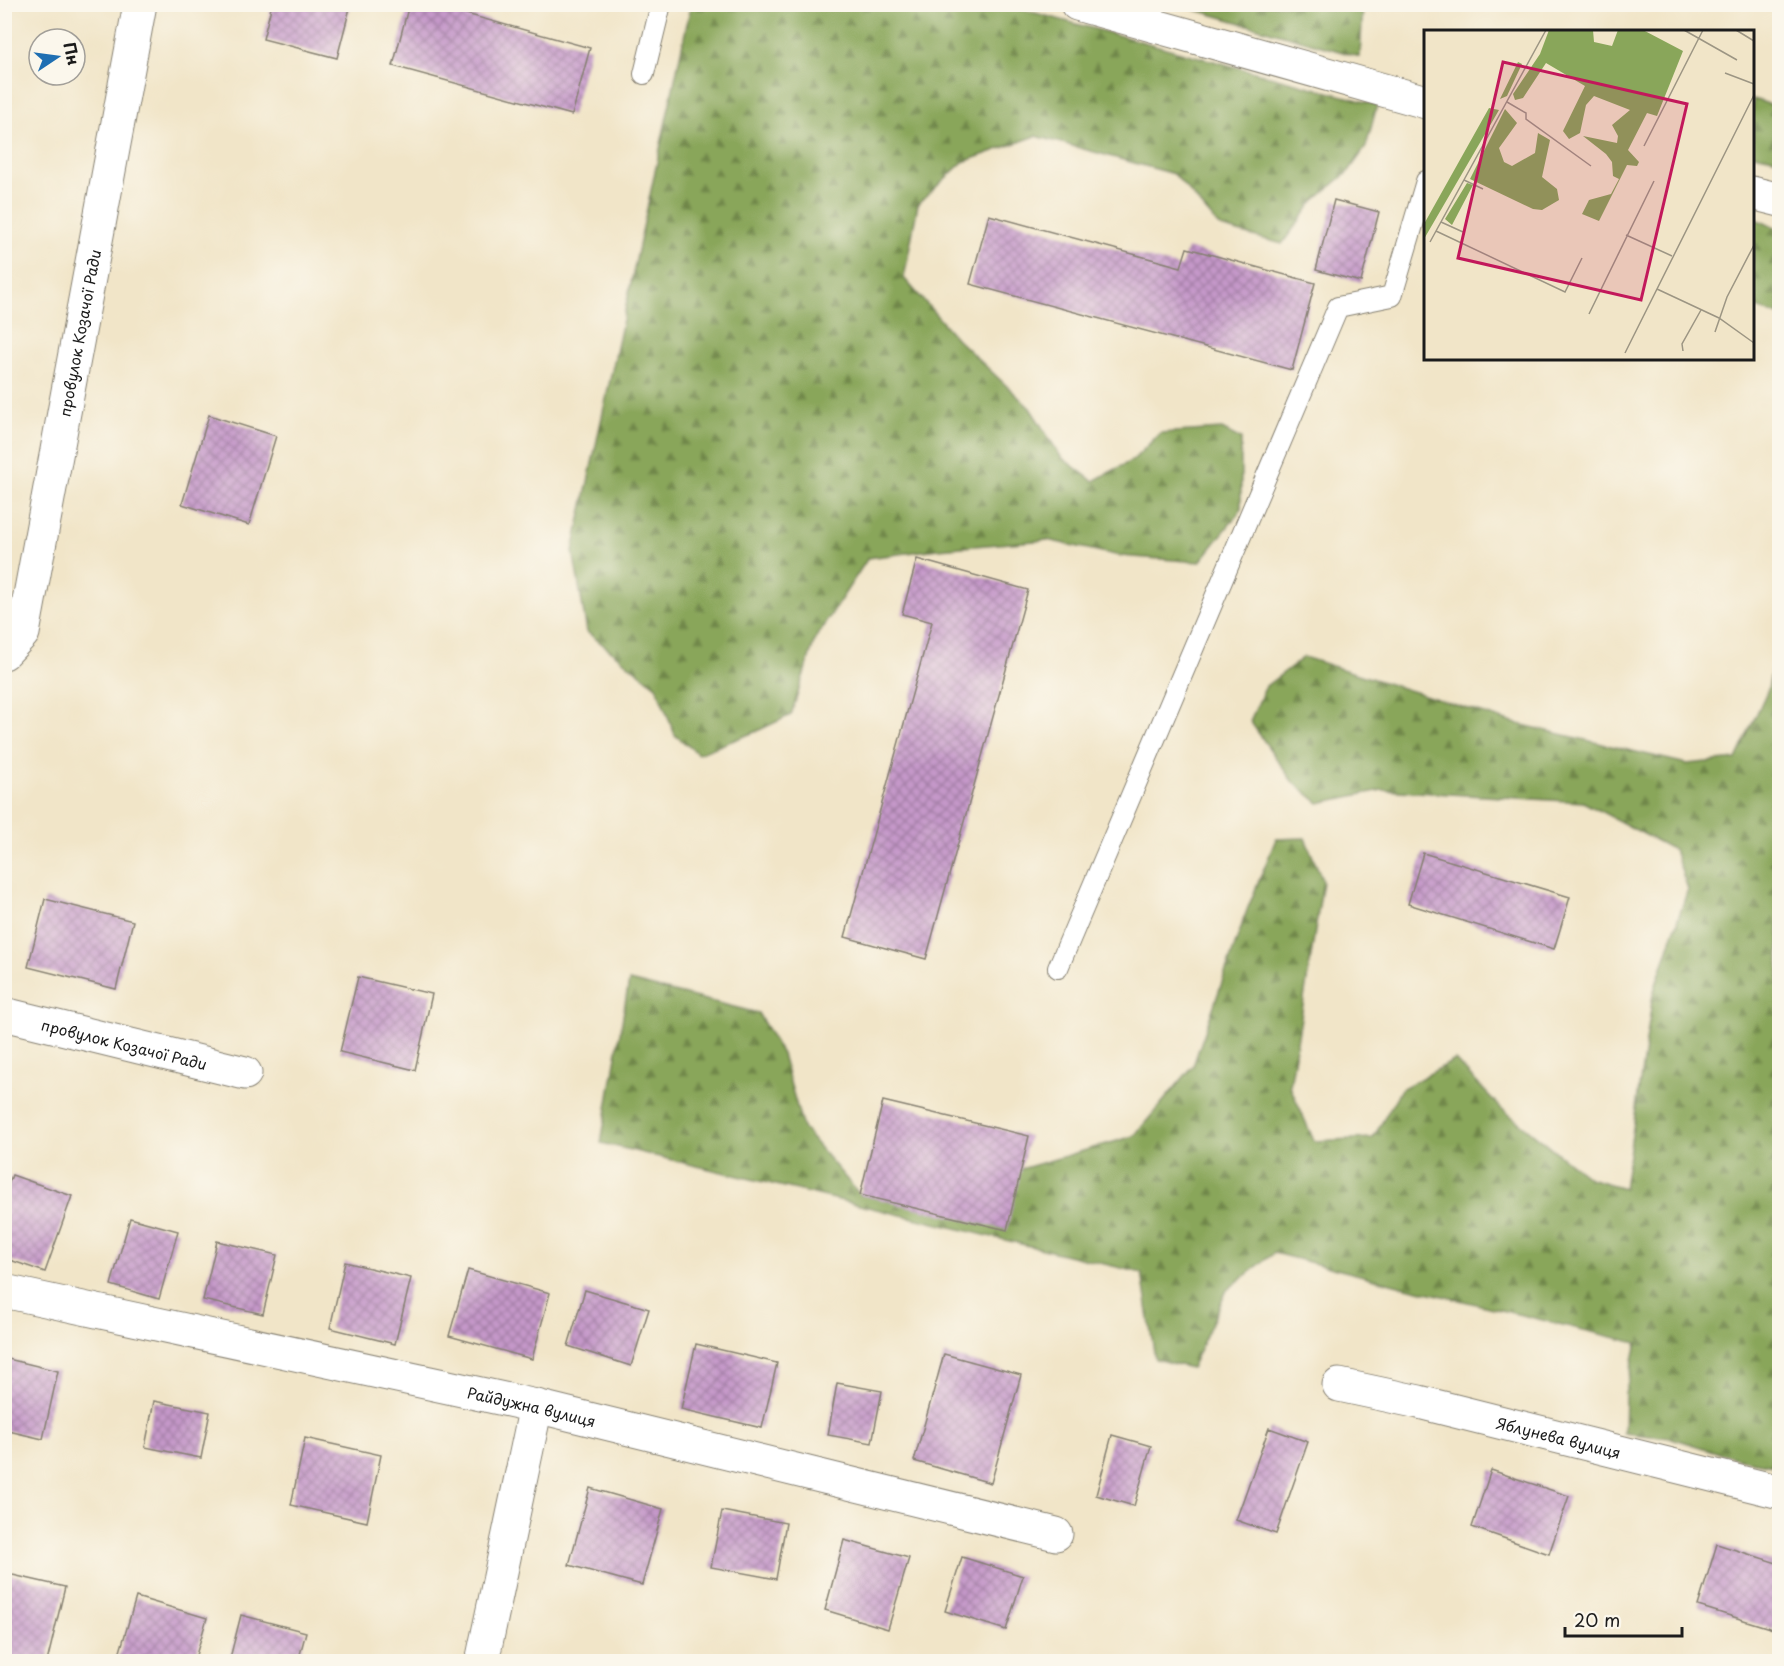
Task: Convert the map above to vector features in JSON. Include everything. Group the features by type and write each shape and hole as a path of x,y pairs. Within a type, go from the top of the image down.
{"street":[{"name":"провулок Козачої Ради","path":"4,653 23,633 140,4"},
{"path":"1077,4 1424,102"},
{"path":"1754,194 1779,200"},
{"name":"провулок Козачої Ради","path":"4,1014 244,1073"},
{"name":"Райдужна вулиця","path":"4,1291 536,1406 1056,1534"},
{"name":"Яблунева вулиця","path":"1339,1384 1779,1492"},
{"path":"482,1662 536,1406"}],"lane":[{"path":"644,74 661,4"},
{"path":"1058,968 1338,307 1392,296 1424,184"}],"green space":[{"path":"691,5 1006,5 1377,105 1366,147 1349,171 1314,201 1282,244 1220,227 1174,174 1036,136 963,162 918,204 904,278 957,339 1030,408 1061,457 1093,481 1133,460 1160,433 1222,429 1241,439 1241,510 1200,562 1120,556 1047,540 938,549 868,558 815,639 791,715 698,754 675,735 656,686 587,632 573,551"},
{"path":"1178,5 1363,5 1360,57"},
{"path":"1754,99 1779,107 1779,159 1754,154"},
{"path":"1754,218 1779,229 1779,315 1754,307"},
{"path":"1779,633 1779,1466 1739,1459 1671,1438 1624,1433 1625,1394 1637,1343 1274,1253 1227,1290 1191,1368 1155,1359 1142,1273 601,1143 629,981 758,1013 782,1054 803,1128 860,1195 1021,1169 1134,1136 1193,1066 1247,910 1276,839 1305,838 1323,881 1290,1086 1314,1141 1373,1138 1401,1089 1455,1060 1501,1108 1589,1178 1624,1188 1653,994 1688,889 1674,850 1583,802 1382,790 1319,803 1292,781 1250,721 1266,686 1304,657 1510,722 1687,764 1736,759 1768,689"}],"building":[{"path":"272,4 351,4 337,58 263,39"},
{"path":"409,4 430,4 590,48 572,115 393,66"},
{"path":"1334,200 1379,212 1361,282 1316,270"},
{"path":"989,215 1181,267 1187,248 1315,283 1292,370 970,284"},
{"path":"209,415 276,436 249,525 182,504"},
{"path":"917,559 1028,590 926,959 845,937 932,622 902,614"},
{"path":"1423,853 1570,897 1554,949 1408,904"},
{"path":"45,899 133,921 116,989 28,967"},
{"path":"358,977 432,994 415,1070 340,1052"},
{"path":"883,1101 1029,1136 1007,1230 860,1195"},
{"path":"12,1175 72,1196 45,1272 4,1258 4,1196"},
{"path":"130,1218 178,1231 159,1299 111,1285"},
{"path":"217,1241 277,1255 263,1314 203,1300"},
{"path":"345,1262 411,1278 395,1344 330,1328"},
{"path":"468,1270 550,1293 532,1359 449,1336"},
{"path":"585,1290 649,1309 631,1366 568,1346"},
{"path":"696,1344 777,1363 762,1428 681,1409"},
{"path":"944,1354 1021,1375 991,1483 914,1461"},
{"path":"4,1358 58,1371 43,1439 4,1430"},
{"path":"837,1383 882,1391 872,1443 828,1435"},
{"path":"154,1401 210,1412 201,1458 145,1447"},
{"path":"1269,1428 1308,1442 1276,1534 1236,1520"},
{"path":"1112,1435 1151,1446 1134,1506 1096,1495"},
{"path":"305,1438 381,1455 367,1522 291,1505"},
{"path":"1491,1470 1569,1496 1549,1554 1472,1527"},
{"path":"590,1488 663,1509 642,1585 569,1565"},
{"path":"722,1511 786,1523 776,1579 711,1567"},
{"path":"844,1540 909,1558 888,1629 825,1610"},
{"path":"1717,1544 1780,1564 1780,1607 1773,1629 1698,1606"},
{"path":"962,1557 1023,1576 1006,1630 945,1611"},
{"path":"4,1573 65,1587 47,1662 4,1662"},
{"path":"136,1597 207,1618 194,1662 117,1662"},
{"path":"241,1615 306,1632 298,1662 229,1662"}]}
